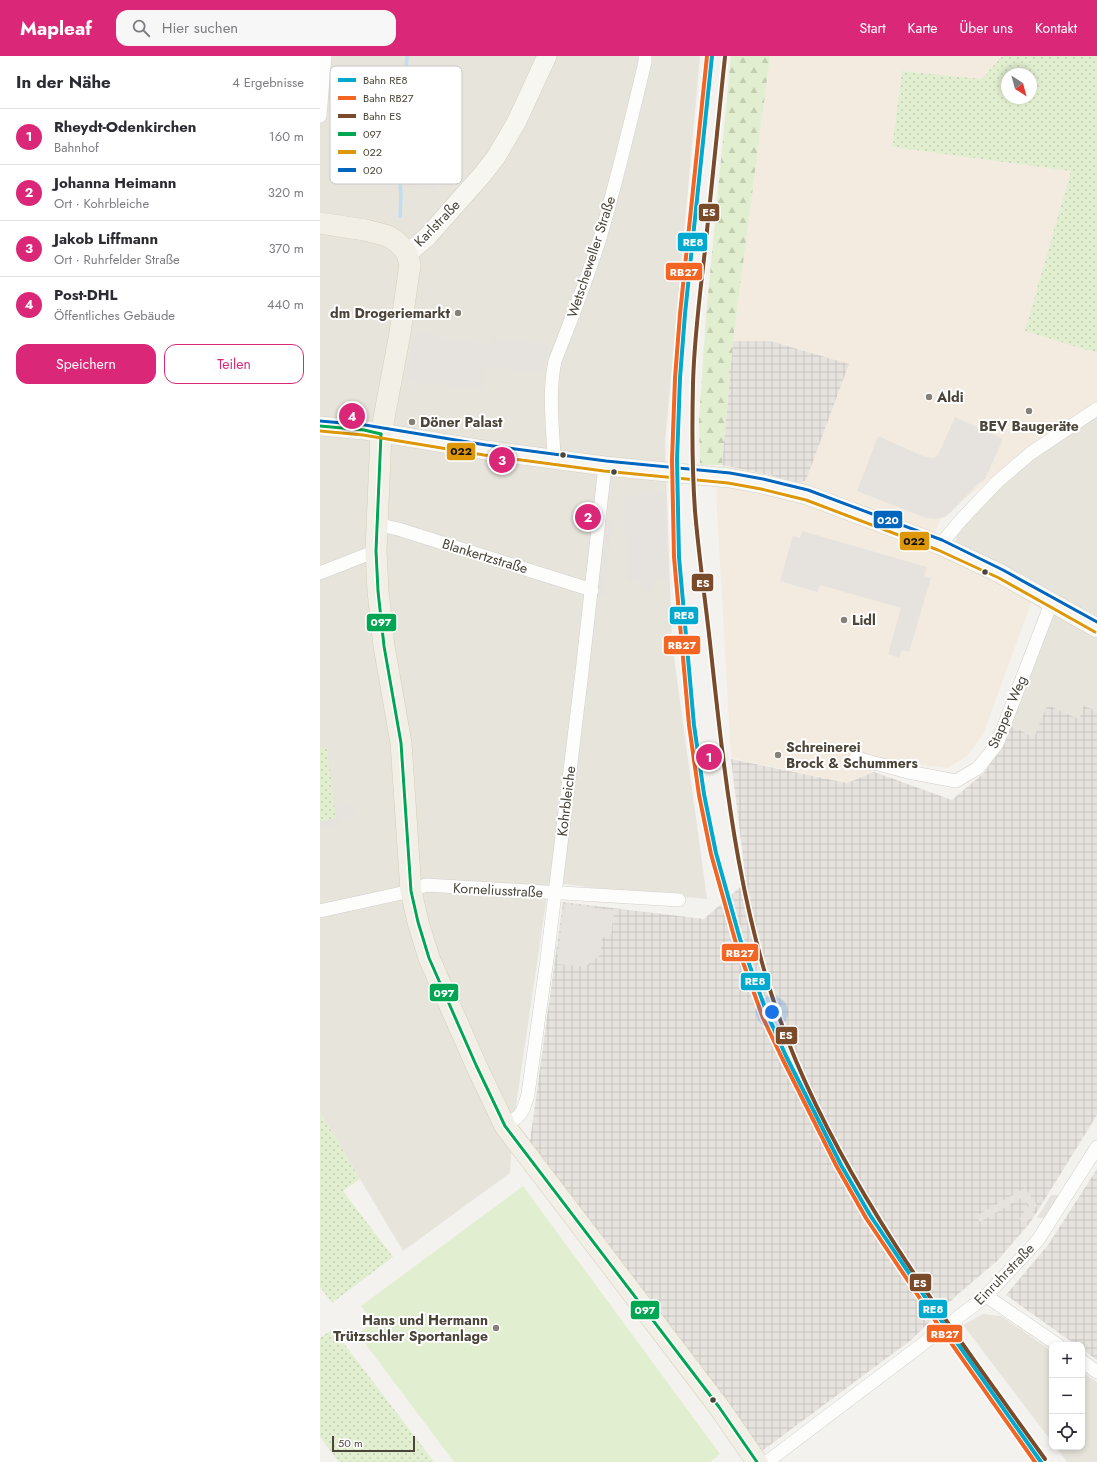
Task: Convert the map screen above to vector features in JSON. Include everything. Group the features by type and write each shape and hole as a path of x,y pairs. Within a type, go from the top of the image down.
{"main road":[{"name":"Karlstraße","path":"546,56 516,123 496,157 427,237 407,254 410,271 381,434 376,551 378,592 384,646 402,743 411,891 418,922 429,958 473,1058 506,1126 718,1407 757,1462"},
{"path":"320,222 382,234 400,244 407,254"},
{"path":"320,426 364,430 485,450 604,466 729,478 762,484 818,499 940,545 988,567 1052,601 1097,628"}],"street":[{"path":"320,116 325,56"},
{"name":"Wetscheweller Straße","path":"554,459 552,374 555,361 600,238 645,62 645,56"},
{"path":"940,545 961,520 997,482 1031,453 1097,409"},
{"name":"Kohrbleiche","path":"506,1126 515,1120 524,1110 528,1094 555,893 592,590 604,466"},
{"name":"Blankertzstraße","path":"376,524 398,529 592,590"},
{"path":"320,573 376,551"},
{"name":"Stapper Weg","path":"856,758 908,772 956,781 978,768 997,744 1052,601"},
{"name":"Korneliusstraße","path":"320,911 411,891 426,885 679,900"},
{"name":"Einruhrstraße","path":"767,1462 986,1296 1038,1240 1097,1147"},
{"path":"986,1296 1054,1342"},
{"path":"1085,1363 1097,1372"}],"shaded area":[{"path":"320,56 700,56 665,443 672,642 707,899 625,892 549,882 513,1126 510,1173 403,1251 320,1112"},
{"path":"770,56 1002,56 982,79 902,71 892,147 1071,171 1026,330 1097,353 1097,407 1027,449 941,518 929,546 1033,598 983,735 967,756 948,768 894,762 848,783 731,758 716,492 722,465 800,483 849,364 770,341 733,341"},
{"path":"400,184 453,184 450,187 437,186 436,191 400,186"},
{"path":"416,332 490,346 492,337 550,345 542,373 487,367 483,389 405,381"},
{"path":"733,341 770,341 849,364 806,480 800,483 722,465"},
{"path":"1097,409 1097,712 1084,705 1079,719 1034,738 1011,725 1054,593 956,544 958,515"},
{"path":"955,417 1003,439 985,479 945,517 936,519 926,518 857,491 878,436 925,457 934,458 938,455"},
{"path":"665,494 669,579 653,580 654,590 641,591 641,581 627,581 623,496"},
{"path":"604,521 612,521 605,596 596,595"},
{"path":"802,531 927,567 924,576 931,578 909,652 902,650 899,658 888,654 901,608 820,585 817,592 780,581 793,536 800,538"},
{"path":"1047,705 1079,719 1084,705 1097,712 1097,1115 1030,1223 997,1261 956,1296 911,1340 762,1451 530,1141 563,902 704,919 746,882 731,759 847,783 874,772 952,800 986,771 1011,725 1034,738"},
{"path":"352,805 354,815 340,819 339,827 320,831 320,822 337,818 336,808"},
{"path":"564,904 614,910 611,938 602,937 600,955 585,967 557,964"},
{"path":"1097,1169 1097,1360 1085,1351 1085,1342 1072,1342 1006,1295 1048,1245"},
{"path":"1025,1188 1037,1205 1026,1224 1019,1219 1029,1205 1021,1198 980,1222 976,1216"},
{"path":"1051,1195 1062,1195 1046,1218 1037,1218"},
{"path":"983,1314 1001,1316 1049,1349 1049,1438 963,1325"},
{"path":"1085,1374 1097,1382 1097,1462 1067,1462 1058,1450 1085,1450"}],"green space":[{"path":"731,56 770,56 733,341 722,465 700,465 699,421 706,315"},
{"path":"1002,56 1097,56 1097,353 1025,331 1071,171 892,147 902,71 982,79"},
{"path":"327,747 336,818 320,821 320,748"},
{"path":"320,1112 360,1179 343,1191 393,1257 332,1303 320,1287"},
{"name":"Hans und Hermann Trützschler Sportanlage","path":"523,1186 720,1454 710,1462 454,1462 358,1334 373,1322 361,1306"},
{"path":"333,1329 434,1462 339,1462 320,1437 320,1338"}],"waterway":[{"path":"406,66 407,56"},
{"path":"400,184 400,216"}],"rail line":[{"name":"RB27","path":"707,56 680,314 675,378 672,460 674,557 689,725 699,795 711,854 735,940 763,1018 837,1167 866,1218 925,1306 1035,1462"},
{"name":"RE8","path":"712,56 685,314 680,378 677,460 679,557 694,725 704,794 716,853 740,939 768,1016 786,1056 841,1165 870,1215 929,1303 1041,1462"},
{"name":"ES","path":"725,57 696,333 692,432 694,495 697,529 723,756 738,860 749,911 777,1012 796,1061 820,1114 848,1166 909,1266 942,1315 1045,1459"}],"transit line":[{"name":"020","path":"320,421 365,425 486,445 606,461 730,473 808,490 942,540 1003,570 1097,622"},
{"name":"097","path":"320,426 364,430 381,434"},
{"name":"022","path":"320,431 363,435 484,455 604,471 728,483 806,500 938,550 999,578 1095,632"},
{"name":"097","path":"381,434 376,551 378,591 384,646 401,743 411,891 418,922 429,958 476,1065 505,1126 719,1407 757,1462"}],"place":[{"name":"dm Drogeriemarkt","path":"458,313"},
{"name":"Aldi","path":"929,397"},
{"name":"BEV Baugeräte","path":"1029,411"},
{"name":"Post-DHL","path":"352,416"},
{"name":"Döner Palast","path":"412,422"},
{"name":"Jakob Liffmann","path":"502,460"},
{"name":"Johanna Heimann","path":"588,517"},
{"name":"Lidl","path":"844,620"},
{"name":"Schreinerei Brock & Schummers","path":"778,755"},
{"name":"Rheydt-Odenkirchen","path":"709,757"},
{"name":"Hans und Hermann Trützschler Sportanlage","path":"496,1328"}]}
